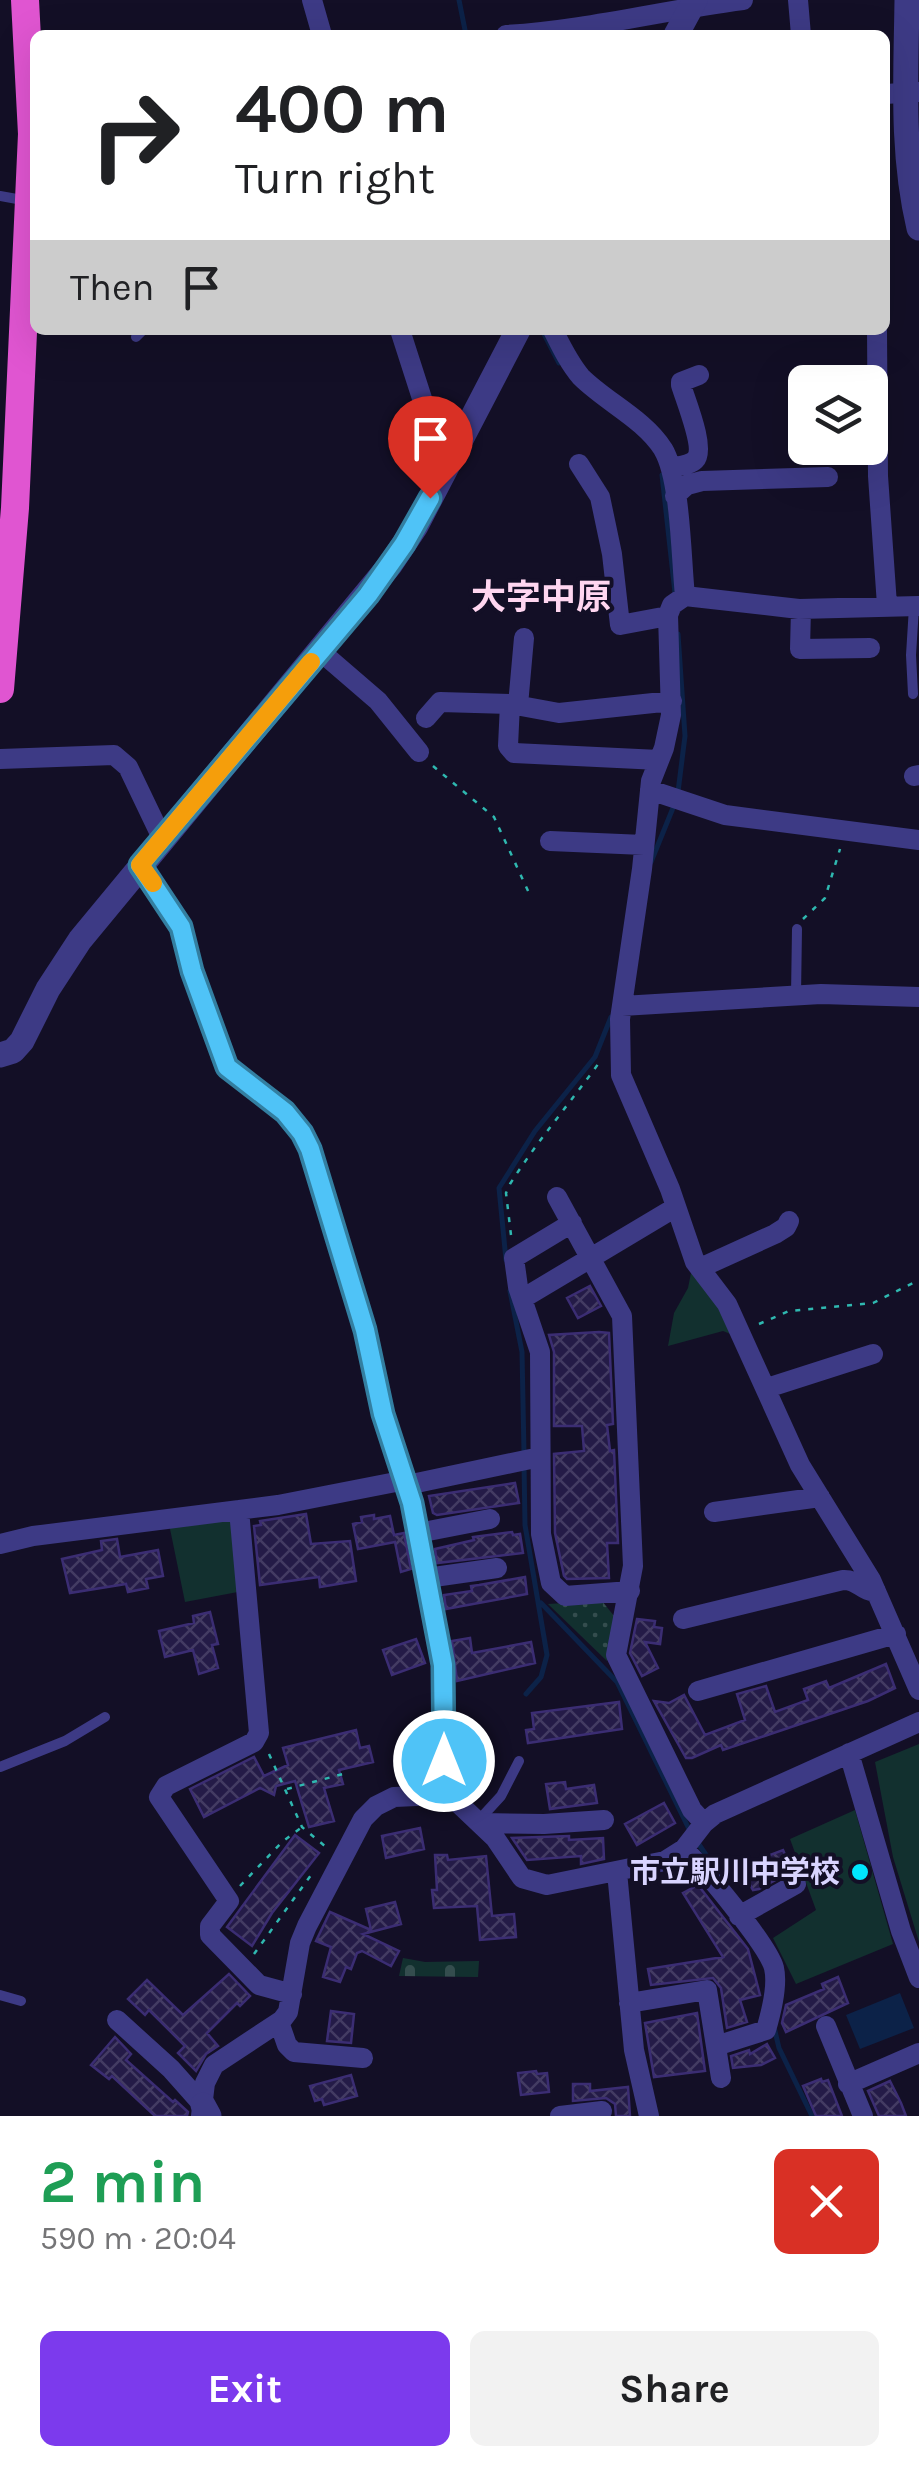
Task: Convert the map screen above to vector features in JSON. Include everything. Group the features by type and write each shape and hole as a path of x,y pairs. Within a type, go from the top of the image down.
{"highway":[{"path":"25,0 30,86"},
{"path":"0,689 15,508 30,161"},
{"path":"0,455 25,279"}],"street":[{"path":"312,0 321,30"},
{"path":"563,30 693,3 743,0"},
{"path":"798,0 801,30"},
{"path":"907,0 903,92 907,164 919,228"},
{"path":"679,30 693,3"},
{"path":"402,335 445,470"},
{"path":"0,1055 22,1041 62,965 140,865 390,565 416,526 515,335"},
{"path":"556,335 575,369 654,438 671,468 684,596"},
{"path":"878,335 878,476 887,605"},
{"path":"671,468 692,462 698,456 699,445 681,382 699,375"},
{"path":"580,464 600,496 620,624 668,616"},
{"path":"675,496 687,486 702,482 828,477"},
{"path":"917,606 801,608 684,596 668,609 672,701 668,735 650,790 622,1006 619,1064 692,1254 741,1331 796,1457 860,1559 919,1690"},
{"path":"801,608 800,649 870,648"},
{"path":"524,638 508,746 514,752 658,760"},
{"path":"320,651 378,701 419,752"},
{"path":"426,718 440,702 514,705 563,712 672,701"},
{"path":"0,758 114,755 128,766 162,838"},
{"path":"650,790 725,814 919,840"},
{"path":"550,841 644,845"},
{"path":"140,865 181,927 192,971 227,1067 285,1112 310,1149 365,1330 383,1414 407,1483 418,1533 443,1665 444,1796"},
{"path":"622,1006 796,996 919,996"},
{"path":"557,1196 620,1308 623,1326 633,1566 616,1652 619,1679 692,1810 704,1822"},
{"path":"522,1299 676,1208"},
{"path":"700,1268 775,1234 789,1220"},
{"path":"572,1223 514,1258 522,1299 540,1352 540,1522 553,1586 570,1598 630,1591"},
{"path":"766,1388 873,1354"},
{"path":"0,1544 47,1534 240,1510 540,1457"},
{"path":"714,1512 820,1497"},
{"path":"240,1510 258,1735 254,1742 166,1786 158,1797 229,1901 210,1926 210,1935 259,1985 292,1994"},
{"path":"418,1533 490,1519"},
{"path":"427,1578 496,1568"},
{"path":"683,1619 844,1580 876,1591"},
{"path":"698,1692 896,1634"},
{"path":"204,2112 207,2076 218,2060 280,2022 288,2012 303,1935 363,1819 376,1806 394,1797 444,1796 455,1800 480,1822 518,1874 532,1883 547,1884 665,1862 684,1849 704,1822 723,1810 919,1722"},
{"path":"849,1754 919,1978"},
{"path":"480,1822 544,1824 604,1820"},
{"path":"684,1849 739,1916 773,1965 775,1976 768,2026 763,2032 716,2046"},
{"path":"617,1872 636,2057 649,2116"},
{"path":"739,1916 796,1884"},
{"path":"629,2002 707,1990 721,2078"},
{"path":"117,2020 172,2069 204,2112"},
{"path":"280,2022 294,2052 363,2058"},
{"path":"826,2026 864,2116"},
{"path":"848,2084 919,2053"},
{"path":"560,2116 602,2111"}],"lane":[{"path":"0,196 28,202"},
{"path":"913,694 911,655 917,606"},
{"path":"796,996 797,929"},
{"path":"0,1768 65,1741 105,1718"},
{"path":"480,1822 508,1786 519,1761"},
{"path":"0,1995 21,2001"}],"path":[{"path":"419,752 494,817 530,893"},
{"path":"797,929 825,898 841,845 852,830"},
{"path":"514,1258 506,1193 510,1184 546,1129 562,1115 619,1034"},
{"path":"741,1331 789,1312 873,1303 919,1280"},
{"path":"268,1751 302,1827 330,1850"},
{"path":"286,1790 343,1774"},
{"path":"232,1895 282,1842 302,1827"},
{"path":"250,1958 315,1871"}],"green space":[{"path":"691,1273 697,1275 738,1337 723,1331 668,1346 674,1313 688,1288"},
{"path":"232,1519 243,1591 185,1602 169,1524"},
{"path":"602,1601 614,1616 607,1661 548,1604"},
{"path":"919,1744 919,1942 893,1857 875,1762"},
{"path":"855,1810 893,1944 796,1984 773,1938 816,1910 790,1839"},
{"path":"403,1958 425,1962 479,1961 478,1977 399,1976"}],"water":[{"path":"900,1993 914,2028 860,2049 846,2015"}],"building":[{"path":"590,1286 601,1306 578,1318 567,1298"},
{"path":"609,1333 613,1424 607,1425 610,1451 614,1450 618,1543 607,1543 609,1578 567,1579 555,1533 554,1454 584,1451 582,1426 554,1426 554,1352 549,1335"},
{"path":"515,1483 519,1503 433,1513 429,1496"},
{"path":"306,1514 311,1544 350,1541 356,1581 320,1587 319,1577 260,1585 254,1526 261,1525 260,1521"},
{"path":"374,1515 374,1519 390,1516 394,1535 404,1533 411,1569 401,1572 395,1542 358,1549 353,1524 362,1522 361,1517"},
{"path":"520,1534 523,1553 437,1563 435,1549 474,1540 473,1537"},
{"path":"117,1539 120,1557 158,1550 163,1576 146,1579 148,1588 128,1592 126,1584 70,1593 62,1559 102,1550 101,1541"},
{"path":"525,1577 527,1594 446,1609 444,1595"},
{"path":"210,1612 218,1644 212,1645 218,1668 199,1674 193,1650 165,1657 159,1631 194,1623 193,1616"},
{"path":"637,1619 655,1621 654,1627 662,1628 660,1644 645,1642 658,1668 642,1676 630,1653"},
{"path":"470,1638 472,1653 531,1642 535,1663 457,1681 452,1641"},
{"path":"416,1639 425,1663 392,1675 383,1650"},
{"path":"886,1664 895,1688 868,1701 723,1750 721,1745 692,1758 686,1758 654,1701 669,1703 684,1695 705,1735 745,1720 737,1694 766,1686 775,1712 808,1700 804,1689 826,1681 829,1688"},
{"path":"619,1702 622,1729 528,1743 526,1730 534,1729 532,1713"},
{"path":"356,1730 360,1748 369,1746 373,1762 339,1770 343,1784 324,1788 334,1821 309,1827 295,1781 276,1786 274,1795 260,1788 204,1817 190,1789 254,1757 264,1776 288,1765 283,1748"},
{"path":"565,1782 566,1789 594,1785 597,1803 550,1809 546,1784"},
{"path":"664,1803 675,1823 637,1845 625,1824"},
{"path":"420,1828 424,1849 386,1858 382,1836"},
{"path":"295,1835 319,1853 272,1913 252,1946 227,1927"},
{"path":"569,1836 569,1840 603,1838 604,1859 581,1864 581,1856 527,1860 512,1838"},
{"path":"783,1850 792,1871 759,1889 753,1890 749,1883 745,1885 736,1868"},
{"path":"435,1855 447,1855 448,1860 486,1856 492,1916 514,1914 516,1937 480,1940 477,1906 434,1908"},
{"path":"698,1885 748,1949 760,1995 740,2000 747,2022 727,2028 721,1988 713,1978 651,1985 648,1969 723,1957 683,1893"},
{"path":"395,1902 401,1924 363,1934 399,1951 391,1966 362,1951 357,1953 351,1969 346,1967 340,1982 323,1977 331,1947 316,1941 330,1912 371,1930 366,1909"},
{"path":"229,1974 250,1996 240,2006 237,2003 207,2033 218,2046 206,2054 196,2071 178,2053 185,2046 149,2010 145,2015 128,1999 147,1980 183,2015"},
{"path":"838,1977 848,2003 786,2032 782,2023 786,2005 824,1989 822,1984"},
{"path":"331,2011 354,2014 351,2043 327,2041"},
{"path":"697,2013 705,2071 654,2077 645,2023"},
{"path":"115,2037 131,2054 126,2060 175,2100 188,2112 187,2116 155,2116 112,2076 109,2079 91,2065"},
{"path":"767,2044 775,2058 761,2065 733,2068 731,2056 749,2050 750,2054"},
{"path":"518,2073 547,2073 549,2092 521,2095"},
{"path":"351,2075 357,2096 324,2105 322,2099 315,2101 310,2086"},
{"path":"828,2080 842,2116 816,2116 803,2086"},
{"path":"890,2081 906,2116 879,2116 868,2091"},
{"path":"573,2084 590,2084 590,2091 628,2087 630,2116 616,2116 615,2104 606,2098 573,2101"}],"waterway":[{"path":"459,0 465,30"},
{"path":"545,335 559,363"},
{"path":"662,475 675,593"},
{"path":"678,634 685,736 678,792"},
{"path":"651,862 675,803"},
{"path":"506,1260 499,1188 535,1131 595,1057 611,1017"},
{"path":"510,1291 522,1352 524,1453"},
{"path":"524,1464 525,1525 547,1655 541,1677 526,1694"},
{"path":"541,1603 617,1682 689,1829"},
{"path":"698,1843 717,1871"},
{"path":"774,2027 779,2048 812,2116"}],"slow traffic":[{"path":"153,883 140,865 311,662"}],"place":[{"name":"市立駅川中学校","path":"860,1872"}],"district":[{"name":"大字中原","path":"541,597"}],"route":[{"path":"430,498 416,526 368,595 140,865 181,927 192,971 227,1067 285,1112 310,1149 365,1330 389,1435 412,1503 443,1665 444,1761"}]}
